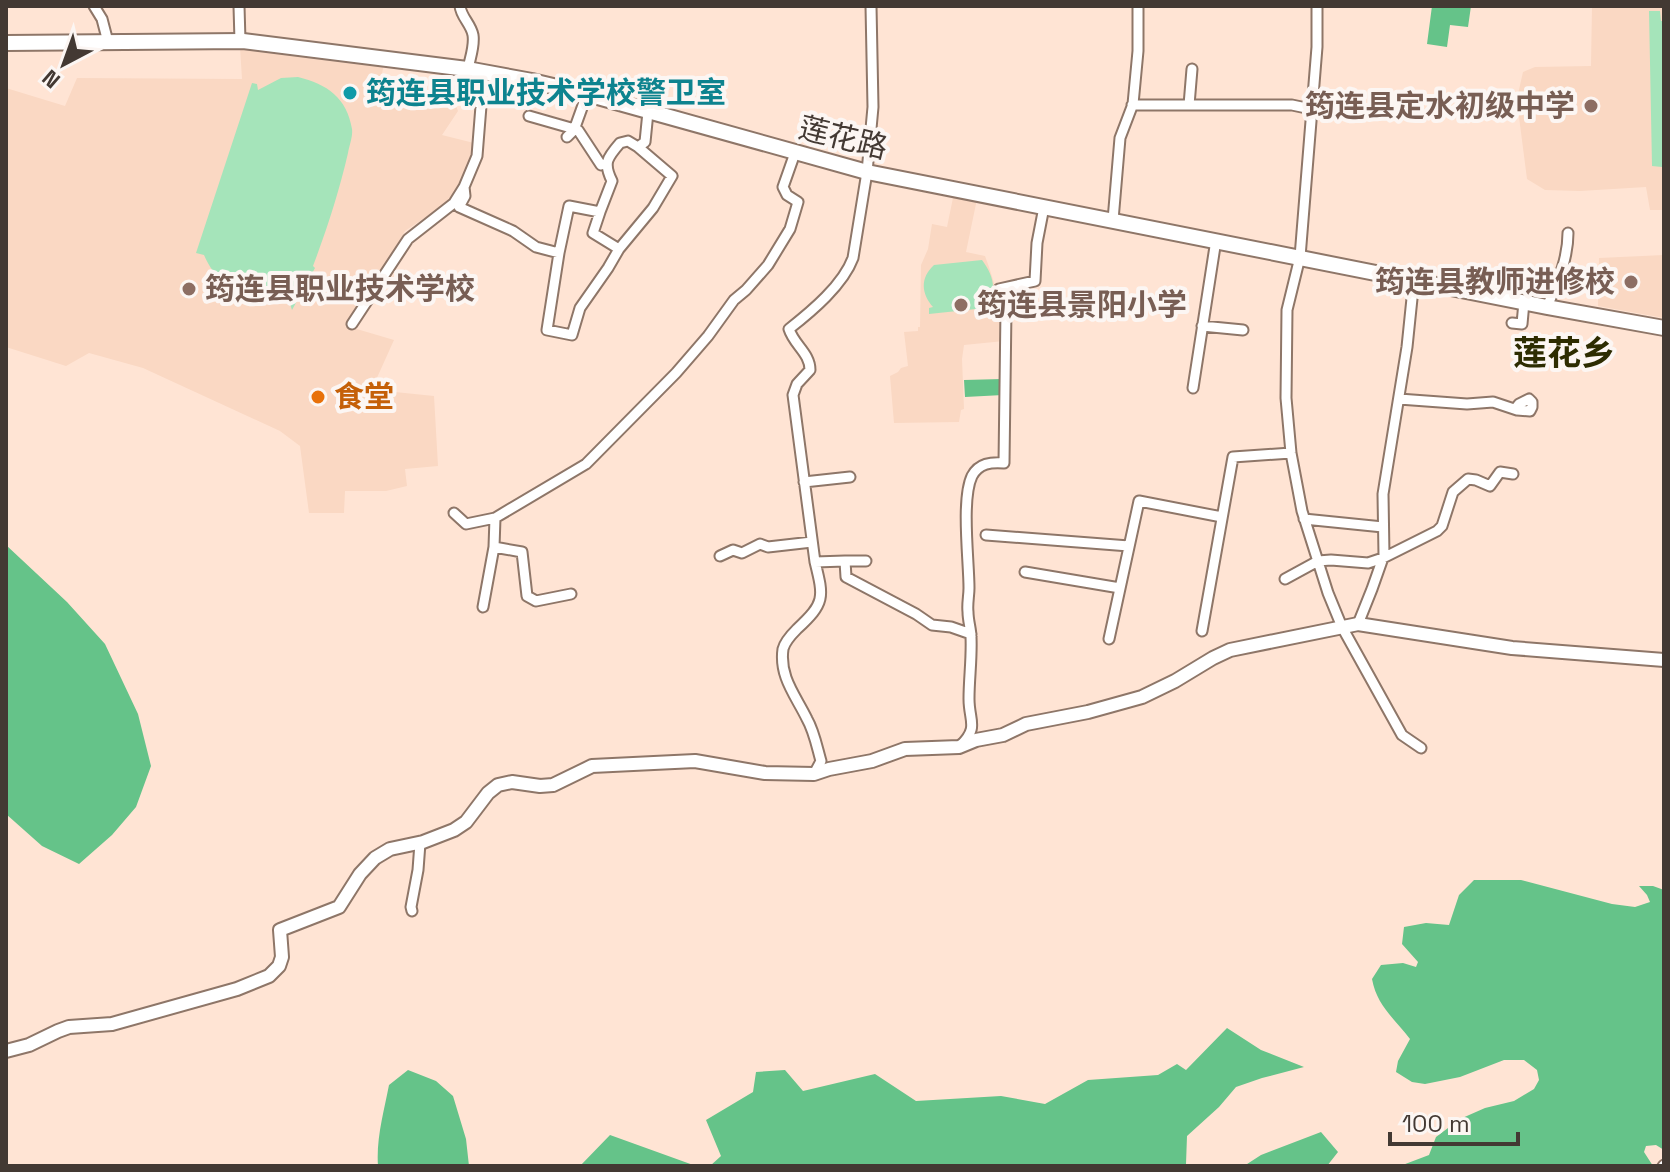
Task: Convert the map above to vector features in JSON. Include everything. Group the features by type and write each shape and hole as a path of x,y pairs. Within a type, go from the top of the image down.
{"main road":[{"name":"莲花路","path":"6,43 240,41 467,69 587,94 867,172 1664,328"}],"street":[{"path":"94,6 102,19 108,42"},
{"path":"239,6 240,41"},
{"path":"352,324 408,239 454,203 477,156 481,106 471,94 467,69 473,33 460,6"},
{"path":"814,774 821,761 809,721 789,688 784,670 783,646 820,603 793,395 797,384 810,370 810,361 792,339 789,329 840,283 850,269 853,258 867,172 873,107 871,6"},
{"path":"1113,220 1120,138 1132,105 1138,51 1138,6"},
{"path":"1317,6 1317,47 1300,257 1287,310 1286,398 1291,453 1304,519 1342,627 1402,735 1421,748"},
{"path":"1189,105 1192,69"},
{"path":"567,137 575,128 587,94"},
{"path":"1132,105 1292,105 1311,109"},
{"path":"638,147 645,142 648,112"},
{"path":"529,116 575,128 601,165"},
{"path":"600,212 569,206 547,330 572,335 580,308 619,249 653,208 672,176 628,141 620,143 607,160 612,181 593,233 619,249"},
{"path":"454,513 466,524 495,518 586,464 676,373 734,300 768,265 790,229 798,202 787,195 783,187 795,153"},
{"path":"464,187 465,196 459,207 513,231 536,247 559,253"},
{"path":"959,747 970,736 972,720 969,703 971,634 967,615 968,496 972,476 982,465 1004,463 1006,309 999,289 1035,281 1037,243 1044,207"},
{"path":"1547,307 1564,265 1568,233"},
{"path":"1193,388 1216,240"},
{"path":"1358,624 1383,558 1383,494 1407,347 1414,279"},
{"path":"1512,323 1522,324 1524,302"},
{"path":"1202,326 1243,330"},
{"path":"1399,399 1467,404 1493,402 1515,409"},
{"path":"1202,631 1233,457 1291,453"},
{"path":"1285,579 1318,561 1368,563 1383,558 1437,531 1442,526 1453,492 1464,481 1476,480 1490,486 1500,472 1513,474"},
{"path":"804,482 850,477"},
{"path":"1109,639 1139,501 1222,517"},
{"path":"483,607 494,547 495,518"},
{"path":"1304,519 1383,527"},
{"path":"986,535 1129,546"},
{"path":"720,556 733,550 742,553 760,544 768,547 812,542"},
{"path":"494,547 522,552 527,596 536,601 571,594"},
{"path":"845,561 846,577 932,625 971,634"},
{"path":"815,562 866,561"},
{"path":"1025,572 1120,588"},
{"path":"6,1051 29,1045 69,1027 112,1024 237,989 269,976 279,966 282,957 280,930 339,907 360,874 375,858 390,849 420,843 454,830 466,822 498,785 512,782 553,785 592,766 695,761 765,773 814,774 872,761 905,749 959,747 1003,735 1026,724 1142,697 1230,650 1358,624 1512,648 1664,660"},
{"path":"412,911 420,843"}],"shaded area":[{"name":"筠连县定水初级中学","path":"1592,6 1664,6 1664,210 1650,210 1646,187 1545,190 1527,179 1518,94 1523,72 1535,67 1591,66"},
{"name":"筠连县职业技术学校","path":"240,47 384,64 377,97 407,108 453,98 458,111 442,135 474,143 472,159 450,201 405,231 350,327 394,340 371,391 387,401 395,392 434,396 438,466 405,469 407,486 386,491 345,491 344,513 309,513 300,446 280,431 143,368 89,353 66,366 6,347 6,88 65,106 77,78 242,79"},
{"name":"筠连县景阳小学","path":"954,193 977,199 966,252 985,256 1004,315 1004,341 964,345 964,409 961,410 959,422 894,423 890,376 908,366 904,332 918,331 920,327 921,265 928,249 932,224 947,227"},
{"name":"筠连县教师进修校","path":"1664,255 1664,318 1598,306 1599,258"}],"green space":[{"path":"1432,6 1471,6 1468,27 1450,25 1447,47 1427,44"},
{"path":"1649,11 1660,11 1661,21 1664,21 1662,167 1652,166"},
{"path":"298,77 327,88 334,94 346,109 352,132 337,196 313,266 315,268 292,310 286,291 261,295 238,290 218,277 204,255 196,253 252,83 257,84 258,90 281,78"},
{"path":"982,260 992,279 990,301 995,302 995,307 929,314 929,308 933,307 926,296 924,280 934,265"},
{"path":"1002,379 1003,395 965,397 964,380"},
{"path":"6,545 67,602 105,644 138,714 151,766 136,807 112,835 79,864 42,846 6,814"},
{"path":"1474,880 1521,880 1635,907 1650,902 1639,886 1664,890 1664,1150 1656,1145 1646,1146 1644,1152 1653,1166 1400,1166 1429,1155 1436,1137 1460,1119 1485,1108 1514,1101 1534,1089 1539,1080 1537,1070 1524,1060 1504,1060 1460,1077 1425,1084 1412,1082 1396,1072 1398,1061 1410,1039 1382,1004 1372,979 1381,965 1403,963 1416,967 1418,962 1402,944 1404,927 1426,923 1449,925 1459,895"},
{"path":"1227,1028 1261,1050 1304,1067 1236,1087 1187,1136 1186,1164 1190,1166 710,1166 721,1156 706,1120 753,1092 756,1072 785,1070 803,1091 875,1074 916,1101 1001,1096 1045,1104 1088,1080 1158,1075 1177,1064 1186,1070"},
{"path":"408,1070 436,1081 453,1096 466,1139 469,1166 378,1166 379,1135 389,1085"},
{"path":"1321,1132 1338,1152 1327,1166 1244,1166 1261,1155"},
{"path":"610,1135 696,1166 580,1166"}],"place":[{"name":"筠连县职业技术学校警卫室","path":"350,93"},
{"name":"筠连县定水初级中学","path":"1591,106"},
{"name":"筠连县教师进修校","path":"1631,282"},
{"name":"筠连县职业技术学校","path":"189,289"},
{"name":"筠连县景阳小学","path":"961,305"},
{"name":"食堂","path":"318,397"}],"district":[{"name":"莲花乡","path":"1564,353"}]}
